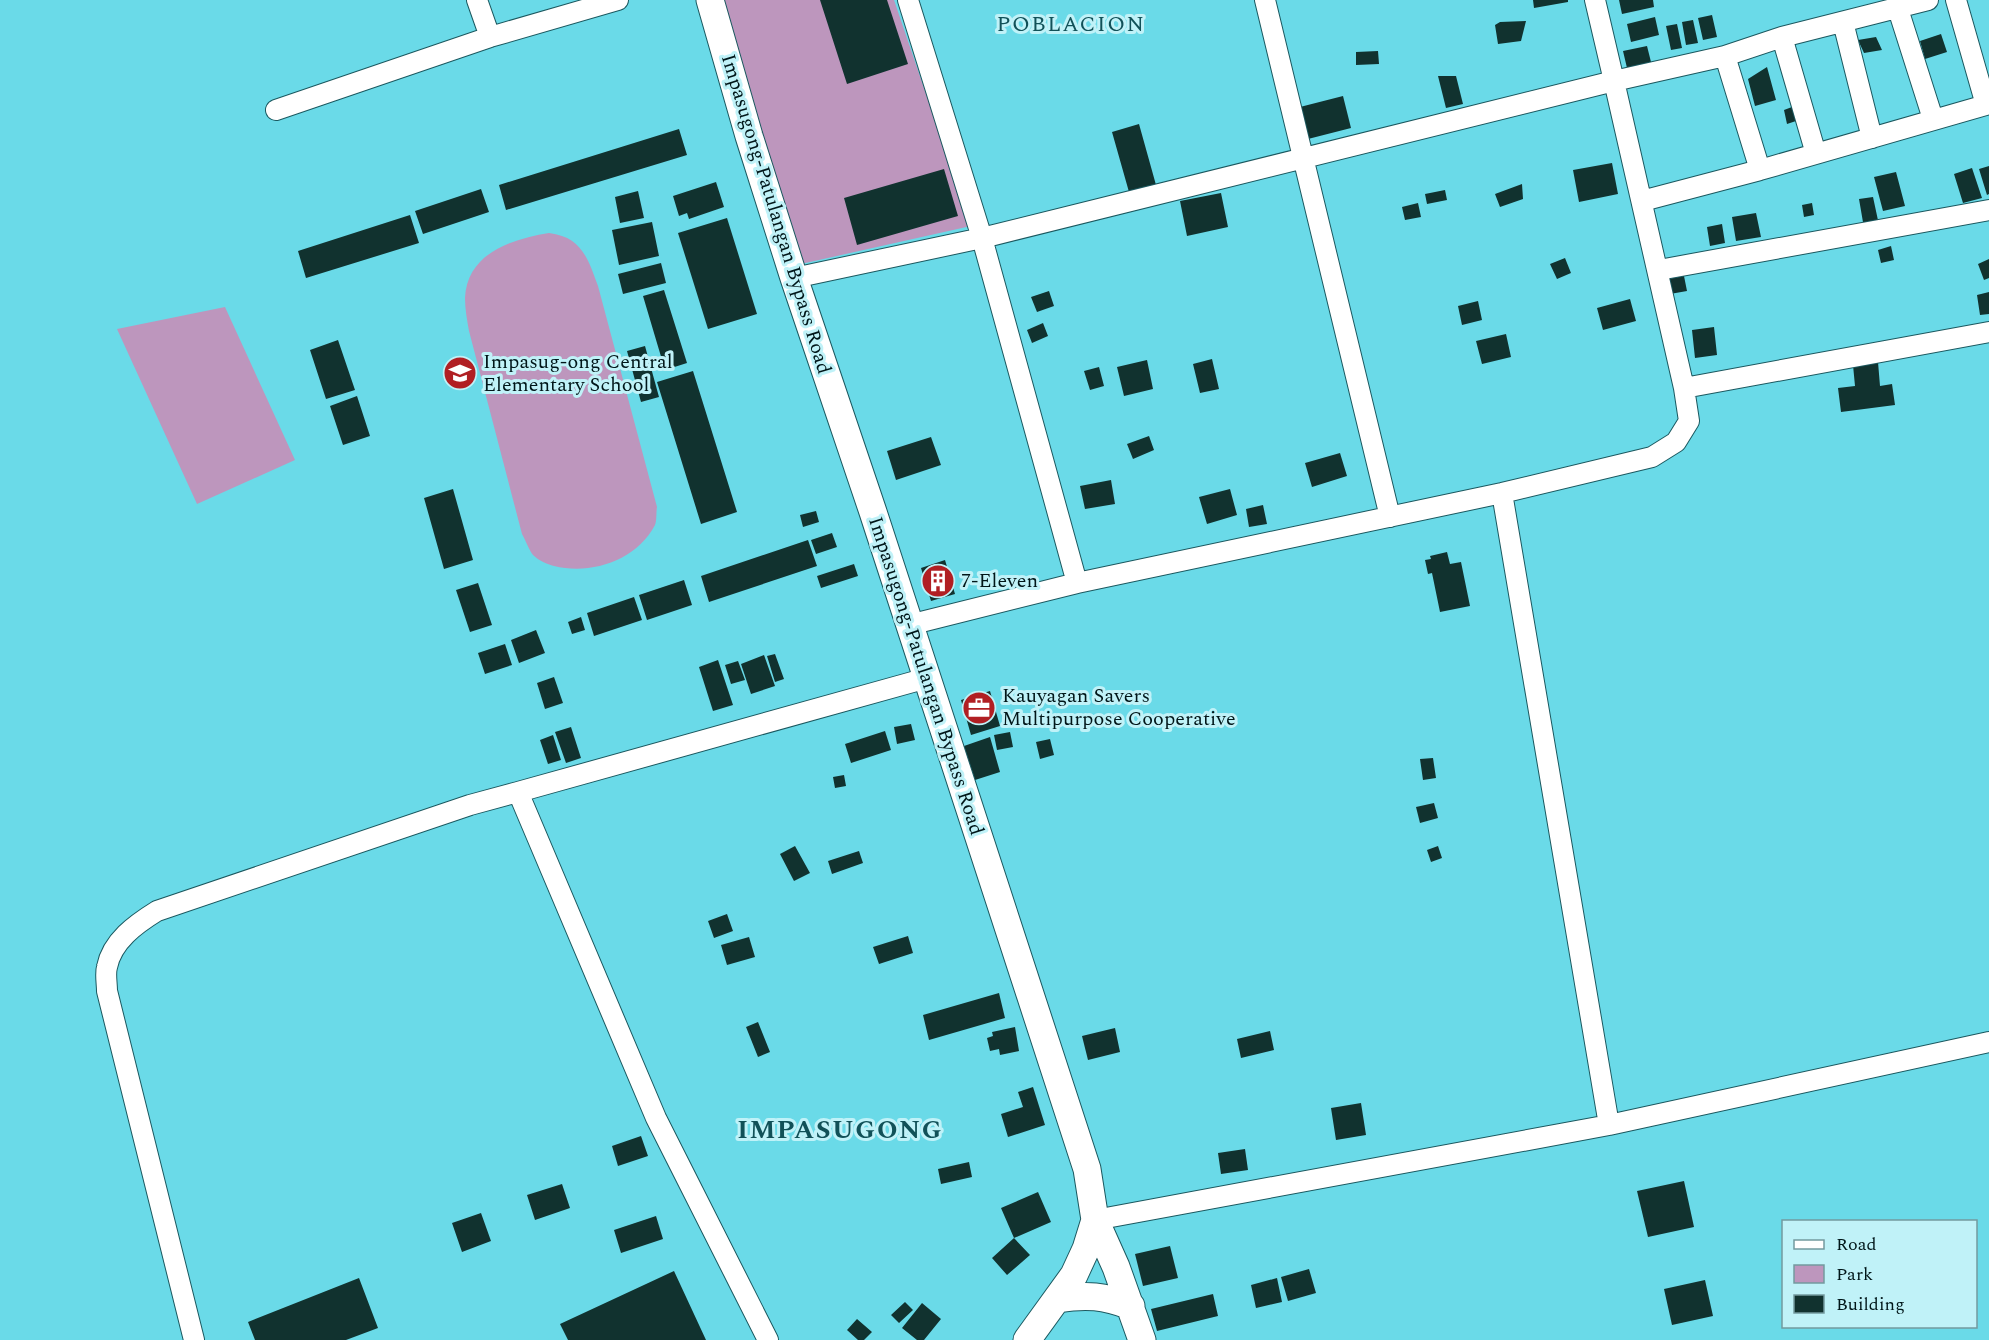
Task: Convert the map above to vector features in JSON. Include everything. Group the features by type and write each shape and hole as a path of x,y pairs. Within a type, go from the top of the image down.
{"main road":[{"name":"Impasugong-Patulangan Bypass Road","path":"710,0 749,136 794,278 1087,1169 1095,1220 1082,1258 1058,1299 1027,1340"},
{"path":"1095,1220 1116,1267 1142,1340"},
{"path":"1058,1299 1076,1296 1104,1297 1131,1306"}],"street":[{"path":"477,0 490,37"},
{"path":"276,110 490,37 618,0"},
{"path":"908,0 982,238 1077,583"},
{"path":"1265,0 1390,517"},
{"path":"909,625 1077,583 1502,493 1652,457 1676,442 1689,421 1684,388 1659,270 1595,0"},
{"path":"794,278 982,238 1614,81 1725,56 1782,38 1928,0"},
{"path":"1642,201 1760,170 1988,104 1956,0"},
{"path":"1898,9 1933,119"},
{"path":"1843,22 1872,138"},
{"path":"1782,38 1816,154"},
{"path":"1725,56 1760,170"},
{"path":"1659,270 1989,210"},
{"path":"1684,388 1989,332"},
{"path":"1502,493 1609,1125"},
{"path":"194,1340 107,991 107,966 117,946 133,926 157,911 470,805 927,678"},
{"path":"518,792 656,1118 768,1340"},
{"path":"1095,1220 1609,1125 1989,1042"}],"green space":[{"path":"723,0 894,0 971,226 801,264"},
{"path":"549,233 560,235 576,244 591,267 657,507 655,525 636,548 611,562 583,568 554,566 540,561 532,553 522,534 469,331 466,310 465,298 468,283 474,270 483,259 507,244"},
{"path":"225,307 295,460 197,504 117,329"}],"building":[{"path":"820,0 887,0 908,64 847,84"},
{"path":"1533,0 1568,0 1568,2 1534,8"},
{"path":"1619,0 1653,0 1654,7 1622,14"},
{"path":"1712,15 1717,37 1703,40 1698,18"},
{"path":"1655,17 1659,35 1631,42 1627,24"},
{"path":"1693,20 1698,43 1686,45 1682,22"},
{"path":"1526,21 1521,41 1498,44 1495,25 1500,22"},
{"path":"1677,24 1682,48 1671,50 1666,26"},
{"path":"1941,34 1947,52 1925,59 1920,41"},
{"path":"1876,37 1882,50 1864,53 1858,40"},
{"path":"1647,46 1651,62 1627,68 1623,51"},
{"path":"1378,51 1379,64 1356,65 1356,52"},
{"path":"1767,67 1776,100 1755,106 1748,79"},
{"path":"1438,76 1456,76 1463,104 1446,108"},
{"path":"1343,96 1351,128 1308,139 1300,107"},
{"path":"1792,107 1796,121 1787,124 1784,110"},
{"path":"1139,124 1156,185 1129,192 1112,132"},
{"path":"679,129 687,155 506,210 499,185"},
{"path":"1612,163 1618,194 1579,202 1573,170"},
{"path":"1989,166 1989,194 1987,195 1979,169"},
{"path":"1972,168 1982,198 1963,203 1954,174"},
{"path":"944,169 958,216 857,245 844,198"},
{"path":"1896,172 1905,206 1883,211 1874,177"},
{"path":"716,182 724,207 689,219 687,213 679,216 673,196"},
{"path":"1522,184 1523,199 1500,207 1495,194"},
{"path":"481,189 489,212 423,234 415,211"},
{"path":"1445,190 1447,200 1427,204 1425,194"},
{"path":"638,191 644,218 620,223 615,197"},
{"path":"1221,193 1228,227 1187,236 1180,201"},
{"path":"1873,197 1879,225 1864,228 1859,199"},
{"path":"1418,203 1421,217 1405,220 1402,207"},
{"path":"1812,203 1814,215 1804,217 1802,205"},
{"path":"1756,213 1761,237 1736,241 1732,217"},
{"path":"410,215 419,243 306,278 298,251"},
{"path":"727,218 757,314 708,329 678,233"},
{"path":"652,222 659,256 619,265 612,230"},
{"path":"1722,224 1725,243 1710,246 1707,227"},
{"path":"1891,246 1894,260 1881,263 1878,250"},
{"path":"1565,258 1571,273 1557,279 1550,264"},
{"path":"1989,259 1989,278 1984,280 1978,264"},
{"path":"661,263 666,283 623,294 618,274"},
{"path":"1684,276 1687,291 1670,294 1668,279"},
{"path":"664,290 687,363 665,370 643,296"},
{"path":"1049,291 1054,306 1037,312 1031,297"},
{"path":"1989,292 1989,314 1980,315 1977,295"},
{"path":"1630,299 1636,321 1603,330 1597,308"},
{"path":"1478,301 1482,320 1462,325 1458,306"},
{"path":"1043,323 1048,336 1032,343 1027,330"},
{"path":"1714,327 1717,355 1695,358 1692,330"},
{"path":"1506,334 1511,357 1482,364 1476,341"},
{"path":"338,340 355,390 326,399 310,350"},
{"path":"645,346 659,397 641,402 627,351"},
{"path":"1212,359 1219,389 1200,393 1193,364"},
{"path":"1147,360 1153,389 1124,396 1117,367"},
{"path":"1878,362 1880,386 1892,384 1895,405 1841,412 1838,388 1855,386 1853,365"},
{"path":"1099,367 1104,386 1090,390 1084,371"},
{"path":"693,371 737,512 701,524 657,382"},
{"path":"357,396 370,436 343,445 330,406"},
{"path":"1149,436 1154,450 1133,459 1127,444"},
{"path":"931,437 941,465 896,480 887,451"},
{"path":"1340,453 1347,476 1312,487 1305,463"},
{"path":"1111,480 1115,504 1085,509 1080,486"},
{"path":"453,489 473,560 444,569 424,498"},
{"path":"1230,489 1237,515 1207,524 1199,497"},
{"path":"1263,505 1267,524 1249,527 1246,509"},
{"path":"816,511 819,522 803,527 800,515"},
{"path":"832,533 837,547 816,554 811,540"},
{"path":"808,540 817,566 709,602 701,576"},
{"path":"1447,552 1450,564 1461,562 1470,606 1440,612 1432,573 1428,574 1425,560 1431,559 1430,556"},
{"name":"7-Eleven","path":"945,560 955,594 931,601 921,568"},
{"path":"854,564 858,576 821,588 817,576"},
{"path":"684,580 692,605 647,620 639,595"},
{"path":"478,583 492,625 470,632 456,590"},
{"path":"634,597 642,620 594,636 587,613"},
{"path":"581,617 585,630 572,634 568,622"},
{"path":"536,630 545,653 519,663 511,640"},
{"path":"505,644 512,665 485,674 478,653"},
{"path":"775,654 784,679 775,682 767,656"},
{"path":"764,655 775,686 751,694 741,664"},
{"path":"718,660 733,705 713,711 699,667"},
{"path":"738,661 745,680 731,684 725,665"},
{"path":"554,677 563,703 545,709 537,683"},
{"name":"Kauyagan Savers Multipurpose Cooperative","path":"990,691 1000,726 971,735 961,700"},
{"path":"911,724 915,740 897,744 894,727"},
{"path":"571,727 581,758 566,763 555,732"},
{"path":"885,731 891,750 851,763 845,744"},
{"path":"1010,732 1013,747 997,750 994,735"},
{"path":"553,735 561,760 548,764 540,740"},
{"path":"990,737 1000,772 975,780 964,746"},
{"path":"1050,739 1054,755 1040,759 1036,742"},
{"path":"1433,758 1436,778 1423,780 1420,759"},
{"path":"844,775 846,786 835,788 833,777"},
{"path":"1434,803 1438,818 1420,823 1416,807"},
{"path":"795,846 810,873 794,881 780,854"},
{"path":"1438,846 1442,858 1431,862 1427,850"},
{"path":"859,851 863,863 832,874 828,861"},
{"path":"727,914 733,931 714,938 708,921"},
{"path":"908,936 913,953 879,964 873,947"},
{"path":"749,937 755,957 727,965 721,945"},
{"path":"999,993 1005,1018 929,1040 923,1015"},
{"path":"758,1022 770,1052 758,1057 746,1027"},
{"path":"1015,1027 1019,1051 1000,1055 999,1049 990,1051 987,1038 993,1036 992,1032"},
{"path":"1115,1028 1120,1052 1088,1060 1082,1036"},
{"path":"1270,1031 1274,1050 1241,1058 1237,1039"},
{"path":"1033,1087 1045,1125 1008,1137 1001,1114 1023,1107 1018,1092"},
{"path":"1361,1103 1366,1135 1336,1140 1331,1108"},
{"path":"641,1136 648,1156 618,1166 612,1146"},
{"path":"1245,1149 1248,1170 1221,1174 1218,1153"},
{"path":"969,1162 972,1177 941,1184 938,1169"},
{"path":"1684,1181 1694,1227 1648,1237 1637,1191"},
{"path":"562,1184 570,1208 535,1220 527,1195"},
{"path":"1038,1192 1051,1222 1014,1238 1001,1208"},
{"path":"481,1213 491,1241 462,1252 452,1223"},
{"path":"656,1216 663,1239 621,1253 614,1230"},
{"path":"1014,1238 1030,1255 1007,1275 992,1258"},
{"path":"1170,1246 1178,1278 1143,1286 1135,1254"},
{"path":"1309,1269 1316,1293 1288,1301 1281,1277"},
{"path":"674,1271 706,1340 568,1340 560,1324"},
{"path":"359,1278 378,1328 346,1340 255,1340 248,1322"},
{"path":"1277,1278 1282,1302 1256,1308 1251,1285"},
{"path":"1705,1280 1713,1316 1672,1325 1664,1289"},
{"path":"1213,1294 1218,1316 1157,1331 1151,1309"},
{"path":"905,1302 913,1310 899,1323 891,1315"},
{"path":"922,1303 941,1319 924,1340 917,1340 902,1328"},
{"path":"857,1319 872,1332 864,1340 858,1340 847,1330"}],"place":[{"name":"Impasug-ong Central Elementary School","path":"460,373"},
{"name":"7-Eleven","path":"938,581"},
{"name":"Kauyagan Savers Multipurpose Cooperative","path":"979,708"}],"district":[{"name":"POBLACION","path":"1071,24"},
{"name":"IMPASUGONG","path":"840,1130"}]}
